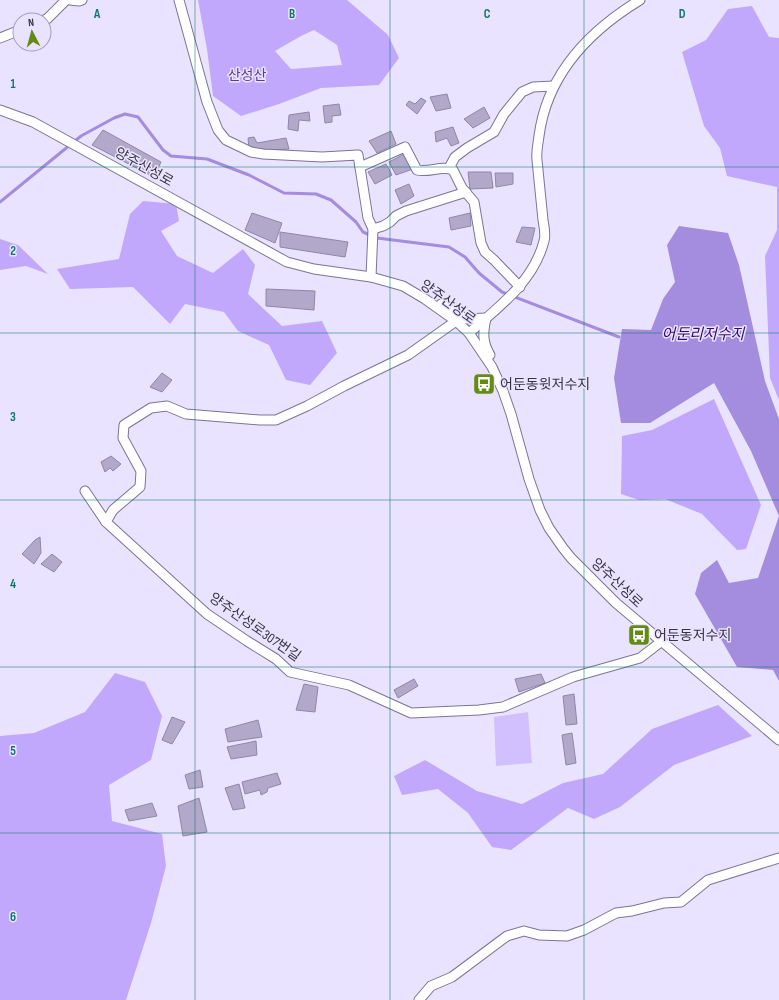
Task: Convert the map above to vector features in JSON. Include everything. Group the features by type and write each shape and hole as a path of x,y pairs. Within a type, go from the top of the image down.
{"street":[{"path":"52,14 66,0"},
{"path":"70,0 82,0"},
{"path":"179,0 206,102 218,130 226,140 251,152 263,154 322,157 358,154 368,218 373,230 371,277"},
{"path":"469,333 518,289 536,262 545,240 537,157 541,124 548,99 554,86 570,60 585,42 627,8 640,0"},
{"path":"0,38 12,33"},
{"path":"450,168 455,157 494,132 504,114 522,92 533,87 554,86"},
{"name":"양주산성로","path":"0,110 33,122 287,262 314,269 371,277 403,286 425,299 456,321 469,333 492,367 508,404 533,489 544,519 571,558 611,598 779,740"},
{"path":"360,167 405,147 417,170 424,172 446,167 453,170 462,188 474,202 484,252 494,260 518,289"},
{"path":"373,230 390,222 396,216 406,211 466,192"},
{"path":"425,299 434,300 466,319 486,318"},
{"path":"486,318 483,332 486,348 500,373 499,382"},
{"path":"106,522 113,510 140,487 141,472 123,438 124,425 151,408 167,406 186,414 276,420 408,355 456,321"},
{"name":"양주산성로307번길","path":"86,491 106,522 207,614 276,660 290,672 349,685 411,712 479,710 503,707 573,677 640,658 662,641"},
{"path":"419,1000 431,986 452,977 507,936 524,931 539,935 567,936 584,930 616,913 681,902 708,880 779,858"}],"shaded area":[{"path":"528,712 532,763 496,766 494,717"}],"green space":[{"name":"산성산","path":"198,0 347,0 388,35 399,58 379,85 321,88 279,104 241,116 213,96 207,49","holes":["314,30 337,45 342,65 291,69 275,51"]},
{"path":"752,6 769,37 779,38 779,400 770,378 765,256 777,230 777,187 727,176 720,148 704,126 682,52 706,40 728,9"},
{"path":"143,201 176,204 179,221 161,231 177,256 213,273 243,249 255,265 248,294 282,326 322,321 337,353 310,385 286,380 269,345 238,331 224,312 185,304 170,324 133,287 70,289 57,269 119,259 130,214"},
{"path":"0,239 18,245 48,274 26,266 0,270"},
{"path":"714,399 761,505 746,549 737,550 702,514 665,499 639,500 621,494 622,436 652,430"},
{"path":"115,673 145,682 162,716 151,760 109,785 112,821 162,834 166,866 151,923 126,1000 0,1000 0,736 34,733 85,712"},
{"path":"718,705 752,736 674,765 620,807 594,819 568,808 511,850 492,847 468,813 438,789 402,795 394,776 425,760 477,791 522,804 563,783 603,774 652,729"}],"water":[{"name":"어둔리저수지","path":"679,226 728,233 739,265 765,381 779,419 779,516 751,451 714,383 650,423 621,423 614,378 622,329 651,330 663,299 675,282 667,245"},
{"path":"779,516 779,681 773,670 737,667 695,594 701,573 717,560 729,583 758,578"}],"building":[{"path":"447,94 451,108 436,111 430,97"},
{"path":"421,98 426,101 417,114 406,105 409,101 415,104"},
{"path":"339,104 341,115 332,116 332,122 325,123 323,106"},
{"path":"484,107 490,118 473,128 464,119"},
{"path":"309,112 310,121 299,120 298,131 288,129 289,115"},
{"path":"453,127 459,143 451,146 447,138 436,142 435,132"},
{"path":"103,130 161,162 154,177 92,145"},
{"path":"391,131 396,144 377,153 369,141"},
{"path":"254,137 257,143 286,138 289,149 261,151 249,149 248,138"},
{"path":"406,153 413,169 396,175 389,162"},
{"path":"386,164 392,175 375,184 368,172"},
{"path":"468,172 491,172 493,188 470,189"},
{"path":"495,173 513,173 513,184 496,187"},
{"path":"409,184 414,196 401,204 395,190"},
{"path":"252,213 282,223 275,243 245,230"},
{"path":"470,213 471,226 451,230 449,218"},
{"path":"522,227 535,228 531,245 516,242"},
{"path":"280,232 348,242 345,257 280,247"},
{"path":"266,289 315,291 314,310 266,306"},
{"path":"162,373 172,380 162,392 150,387"},
{"path":"111,456 121,464 113,471 110,468 105,472 101,462"},
{"path":"40,537 41,553 34,564 22,554 35,540"},
{"path":"52,554 62,562 54,572 41,564"},
{"path":"541,674 545,683 519,692 515,679"},
{"path":"414,679 418,686 398,698 394,690"},
{"path":"304,684 318,687 315,712 296,710"},
{"path":"574,694 577,724 566,725 563,696"},
{"path":"172,717 185,722 172,744 162,740"},
{"path":"258,720 262,737 228,742 225,729"},
{"path":"572,733 576,763 566,765 562,735"},
{"path":"256,741 257,755 231,759 227,747"},
{"path":"200,770 203,787 189,789 185,775"},
{"path":"277,773 281,784 268,788 267,792 261,795 260,790 245,794 242,782"},
{"path":"239,784 245,808 233,810 225,788"},
{"path":"199,798 207,832 183,836 178,806"},
{"path":"152,803 157,816 129,821 125,810"}],"waterway":[{"path":"0,202 81,136 114,118 125,114 138,117 163,150 171,156 207,159 249,175 284,193 316,194 331,200 356,222 363,232 377,238 449,247 465,257 479,273 502,292 619,337"}],"place":[{"name":"어둔동윗저수지","path":"484,384"},
{"name":"어둔동저수지","path":"639,635"}]}
